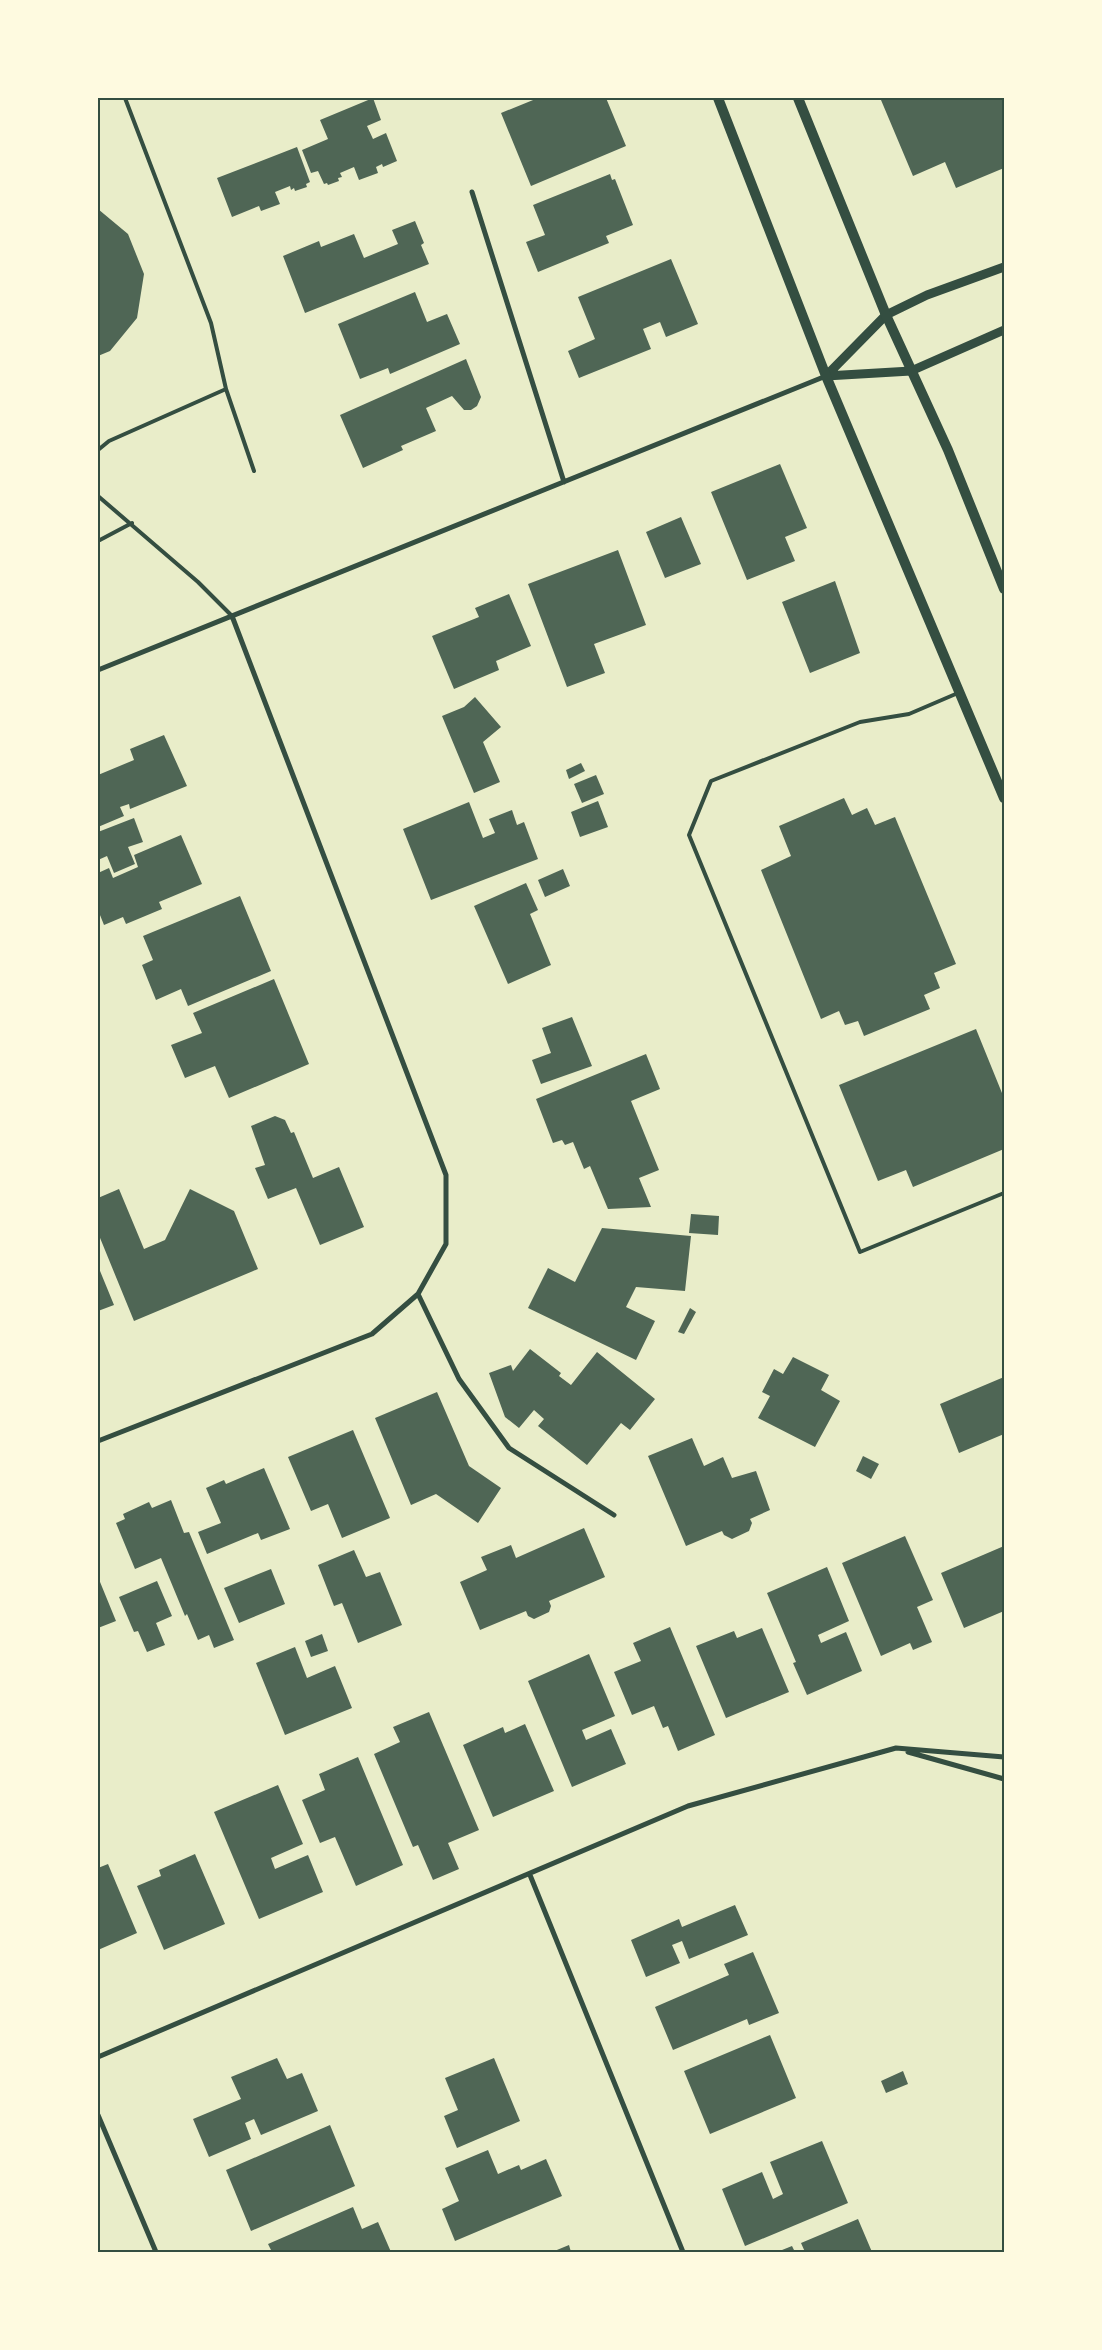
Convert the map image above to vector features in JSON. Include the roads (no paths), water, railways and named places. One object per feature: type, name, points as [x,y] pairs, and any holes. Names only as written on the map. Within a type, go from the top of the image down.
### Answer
[{"type":"main road","points":[[718,98],[826,376],[1004,798]]},
{"type":"main road","points":[[798,98],[886,315],[948,450],[1004,589]]},
{"type":"street","points":[[472,192],[564,482]]},
{"type":"street","points":[[826,376],[886,315],[927,295],[1004,267]]},
{"type":"street","points":[[98,670],[826,376],[911,371],[1004,330]]},
{"type":"street","points":[[98,1441],[372,1334],[418,1294],[446,1244],[446,1175],[232,616]]},
{"type":"street","points":[[418,1294],[460,1379],[508,1448],[614,1515]]},
{"type":"street","points":[[98,2057],[530,1875],[688,1806],[896,1748],[1004,1757]]},
{"type":"street","points":[[896,1748],[1004,1779]]},
{"type":"street","points":[[530,1875],[683,2252]]},
{"type":"street","points":[[98,2115],[156,2252]]},
{"type":"lane","points":[[125,98],[211,323],[226,389],[254,471]]},
{"type":"lane","points":[[98,450],[109,442],[226,389]]},
{"type":"lane","points":[[98,496],[132,523],[198,582],[232,616]]},
{"type":"lane","points":[[98,541],[132,523]]},
{"type":"lane","points":[[960,692],[909,714],[860,722],[711,781],[690,835],[860,1252],[1004,1193]]}]
